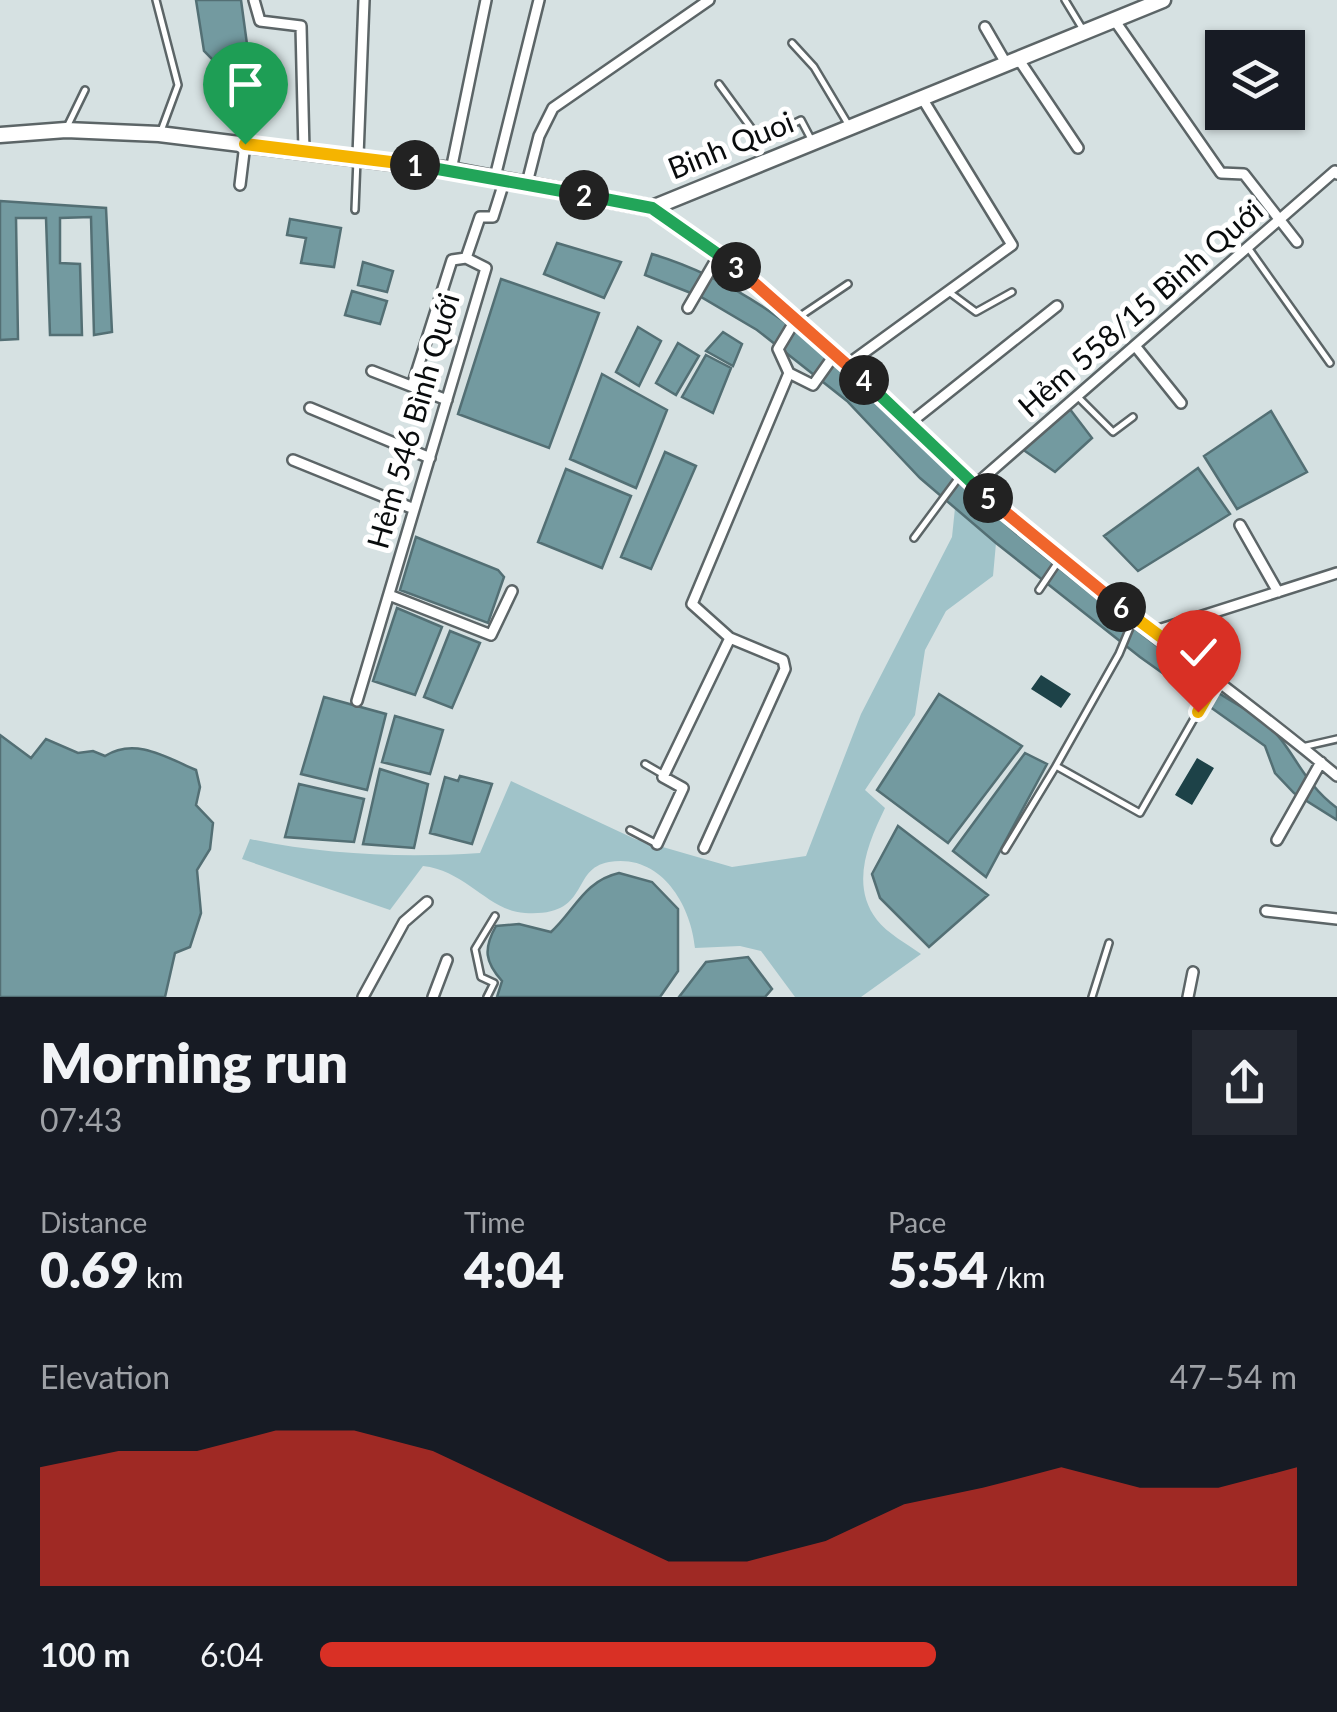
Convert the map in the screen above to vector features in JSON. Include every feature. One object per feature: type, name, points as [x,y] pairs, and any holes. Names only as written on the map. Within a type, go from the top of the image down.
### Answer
[{"type":"main road","name":"Binh Quoi","points":[[0,136],[66,130],[160,134],[304,151],[357,162],[450,170],[652,208],[1163,0]]},
{"type":"street","points":[[254,0],[260,22],[301,26],[304,151]]},
{"type":"street","points":[[357,162],[364,0]]},
{"type":"street","points":[[450,170],[486,0]]},
{"type":"street","name":"Hẻm 546 Bình Quới","points":[[358,701],[486,268],[466,258],[480,217],[494,217],[538,0]]},
{"type":"street","points":[[527,183],[539,136],[553,108],[709,0]]},
{"type":"street","points":[[1115,20],[1222,173],[1244,174],[1297,242]]},
{"type":"street","points":[[985,27],[1078,148]]},
{"type":"street","points":[[848,365],[1012,244],[922,98]]},
{"type":"street","points":[[240,185],[245,144]]},
{"type":"street","name":"Hẻm 558/15 Bình Quới","points":[[974,486],[1282,221],[1334,171],[1337,174]]},
{"type":"street","points":[[652,208],[720,253],[833,356],[848,365],[960,475],[1134,618],[1337,776]]},
{"type":"street","points":[[691,303],[720,253]]},
{"type":"street","points":[[412,386],[452,260],[466,258]]},
{"type":"street","points":[[910,423],[1057,306]]},
{"type":"street","points":[[795,321],[778,353],[789,372],[813,385],[833,356]]},
{"type":"street","points":[[1136,347],[1181,403]]},
{"type":"street","points":[[372,370],[447,400]]},
{"type":"street","points":[[704,848],[785,669],[783,660],[730,638],[689,608],[789,372]]},
{"type":"street","points":[[310,408],[430,458]]},
{"type":"street","points":[[293,460],[414,509]]},
{"type":"street","points":[[1240,525],[1278,592]]},
{"type":"street","points":[[1152,632],[1337,574]]},
{"type":"street","points":[[389,595],[491,635],[512,591]]},
{"type":"street","points":[[657,844],[683,788],[664,775],[730,638]]},
{"type":"street","points":[[1277,840],[1321,762]]},
{"type":"street","points":[[364,997],[404,922],[426,902]]},
{"type":"street","points":[[1266,911],[1337,919]]},
{"type":"street","points":[[433,997],[447,960]]},
{"type":"street","points":[[1188,997],[1193,972]]},
{"type":"lane","points":[[156,0],[178,85],[160,134]]},
{"type":"lane","points":[[1065,0],[1084,31]]},
{"type":"lane","points":[[792,43],[814,67],[850,127]]},
{"type":"lane","points":[[719,84],[760,140],[801,120],[812,142]]},
{"type":"lane","points":[[66,130],[85,90]]},
{"type":"lane","points":[[355,210],[357,162]]},
{"type":"lane","points":[[1249,249],[1330,364]]},
{"type":"lane","points":[[795,321],[848,284]]},
{"type":"lane","points":[[950,292],[971,312],[1012,292]]},
{"type":"lane","points":[[1078,397],[1113,432],[1133,417]]},
{"type":"lane","points":[[914,538],[960,475]]},
{"type":"lane","points":[[1039,590],[1061,558]]},
{"type":"lane","points":[[1005,850],[1119,654],[1134,618]]},
{"type":"lane","points":[[1056,766],[1140,813],[1216,682]]},
{"type":"lane","points":[[1302,746],[1337,740]]},
{"type":"lane","points":[[645,764],[664,775]]},
{"type":"lane","points":[[630,830],[657,844]]},
{"type":"lane","points":[[487,997],[494,983],[481,977],[475,949],[495,916]]},
{"type":"lane","points":[[1092,997],[1109,943]]},
{"type":"shaded area","points":[[196,0],[241,0],[255,103],[204,51]]},
{"type":"shaded area","points":[[0,201],[106,208],[112,332],[94,335],[91,217],[60,218],[60,263],[80,264],[82,335],[50,335],[46,218],[16,218],[18,339],[0,340]]},
{"type":"shaded area","points":[[290,219],[341,228],[334,267],[301,263],[306,238],[287,235]]},
{"type":"shaded area","points":[[557,243],[621,262],[604,298],[544,274]]},
{"type":"shaded area","points":[[652,254],[706,275],[757,303],[803,336],[1016,533],[1213,689],[1274,731],[1314,786],[1337,808],[1337,820],[1294,793],[1275,773],[1265,746],[1140,657],[996,543],[920,478],[847,401],[757,330],[701,297],[645,275]]},
{"type":"shaded area","points":[[363,262],[393,271],[387,292],[358,285]]},
{"type":"shaded area","points":[[501,279],[599,313],[549,448],[458,414]]},
{"type":"shaded area","points":[[352,291],[387,301],[380,324],[345,315]]},
{"type":"shaded area","points":[[638,327],[661,341],[639,386],[616,372]]},
{"type":"shaded area","points":[[723,332],[742,344],[733,366],[706,351]]},
{"type":"shaded area","points":[[678,343],[699,356],[676,395],[656,383]]},
{"type":"shaded area","points":[[706,355],[731,368],[713,413],[682,397]]},
{"type":"shaded area","points":[[602,374],[667,410],[636,488],[570,459]]},
{"type":"shaded area","points":[[1069,408],[1092,438],[1055,472],[1022,449]]},
{"type":"shaded area","points":[[1271,411],[1307,472],[1237,509],[1204,456]]},
{"type":"shaded area","points":[[665,452],[696,466],[651,569],[621,557]]},
{"type":"shaded area","points":[[1198,468],[1230,514],[1138,571],[1104,536]]},
{"type":"shaded area","points":[[566,469],[631,496],[602,568],[538,542]]},
{"type":"shaded area","points":[[955,508],[996,543],[993,576],[946,611],[925,650],[915,715],[865,790],[885,808],[864,864],[864,893],[877,920],[921,954],[861,997],[795,997],[761,951],[740,946],[695,948],[687,915],[670,886],[658,874],[627,861],[597,866],[561,908],[525,913],[500,906],[452,875],[423,866],[390,910],[242,859],[250,839],[365,854],[480,853],[511,781],[635,839],[732,867],[806,856],[861,714],[952,537]]},
{"type":"shaded area","points":[[416,537],[498,570],[504,577],[488,623],[400,590]]},
{"type":"shaded area","points":[[397,608],[442,627],[415,695],[373,681]]},
{"type":"shaded area","points":[[450,631],[480,643],[452,708],[424,697]]},
{"type":"shaded area","points":[[939,694],[1022,746],[948,843],[877,790]]},
{"type":"shaded area","points":[[324,697],[386,714],[367,790],[301,774]]},
{"type":"shaded area","points":[[395,716],[443,730],[430,774],[382,762]]},
{"type":"shaded area","points":[[0,735],[31,758],[46,739],[78,753],[93,751],[105,756],[128,748],[150,751],[196,770],[200,787],[196,805],[213,823],[210,849],[197,870],[201,913],[190,947],[175,953],[165,997],[0,997]]},
{"type":"shaded area","points":[[1025,753],[1047,764],[986,877],[953,851]]},
{"type":"shaded area","points":[[380,769],[428,784],[414,848],[363,844]]},
{"type":"shaded area","points":[[460,776],[492,784],[472,844],[430,833],[445,777],[458,781]]},
{"type":"shaded area","points":[[299,784],[364,799],[354,842],[285,837]]},
{"type":"shaded area","points":[[898,826],[988,895],[929,947],[880,898],[872,874]]},
{"type":"shaded area","points":[[619,873],[652,882],[678,909],[678,971],[660,997],[497,997],[502,981],[488,955],[496,926],[519,924],[551,932],[588,889]]},
{"type":"shaded area","points":[[748,957],[772,989],[765,997],[679,997],[706,962]]},
{"type":"building","points":[[1041,675],[1071,694],[1061,708],[1031,689]]},
{"type":"building","points":[[1197,758],[1214,768],[1192,805],[1175,795]]},
{"type":"route","points":[[245,144],[495,177],[652,208],[720,253],[796,318],[1040,544],[1217,679],[1198,712]]}]
